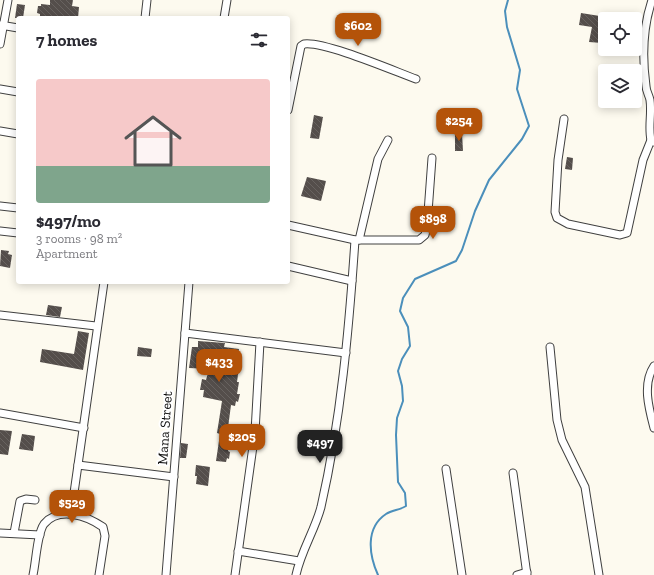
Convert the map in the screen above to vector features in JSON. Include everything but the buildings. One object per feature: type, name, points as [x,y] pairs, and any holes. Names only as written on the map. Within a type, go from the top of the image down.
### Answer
[{"type":"street","points":[[0,44],[2,25],[8,0]]},
{"type":"street","points":[[146,16],[147,0]]},
{"type":"street","points":[[224,16],[226,0]]},
{"type":"street","points":[[564,119],[558,160],[555,212],[557,218],[568,224],[620,235],[627,233],[643,160],[652,142],[649,131],[650,99],[646,88],[644,65],[645,21],[652,0]]},
{"type":"street","points":[[2,25],[16,28]]},
{"type":"street","points":[[290,100],[301,46],[304,44],[324,47],[362,58],[416,79]]},
{"type":"street","points":[[0,89],[16,92]]},
{"type":"street","points":[[0,131],[16,134]]},
{"type":"street","points":[[296,575],[299,562],[320,509],[332,449],[346,353],[357,240],[378,159],[388,140]]},
{"type":"street","points":[[290,225],[357,240],[419,240],[425,235],[427,226],[432,158]]},
{"type":"street","points":[[0,206],[16,208]]},
{"type":"street","points":[[0,231],[16,233]]},
{"type":"street","points":[[290,266],[352,281]]},
{"type":"street","points":[[71,514],[84,428],[96,326],[104,284]]},
{"type":"street","name":"Mana Street","points":[[166,575],[189,284]]},
{"type":"street","points":[[0,315],[96,326]]},
{"type":"street","points":[[185,333],[346,353]]},
{"type":"street","points":[[235,575],[255,432],[260,342]]},
{"type":"street","points":[[550,347],[557,420],[562,440],[585,487],[599,575]]},
{"type":"street","points":[[654,366],[650,373],[647,386],[649,411],[654,428]]},
{"type":"street","points":[[0,413],[84,428]]},
{"type":"street","points":[[78,465],[174,477]]},
{"type":"street","points":[[446,469],[462,575]]},
{"type":"street","points":[[514,473],[527,573],[517,575]]},
{"type":"street","points":[[14,533],[20,501],[26,499],[35,500]]},
{"type":"street","points":[[33,575],[40,535],[44,524],[54,516],[71,514],[92,520],[103,527],[105,536],[99,575]]},
{"type":"street","points":[[0,533],[40,535]]},
{"type":"street","points":[[238,551],[299,562]]},
{"type":"waterway","points":[[378,575],[372,559],[372,534],[379,520],[386,514],[406,506],[405,493],[398,482],[396,435],[397,418],[403,401],[402,386],[398,371],[402,359],[410,346],[408,327],[400,311],[403,298],[415,279],[456,261],[462,250],[475,211],[489,180],[522,139],[529,126],[517,89],[520,70],[507,27],[505,11],[508,0]]}]
